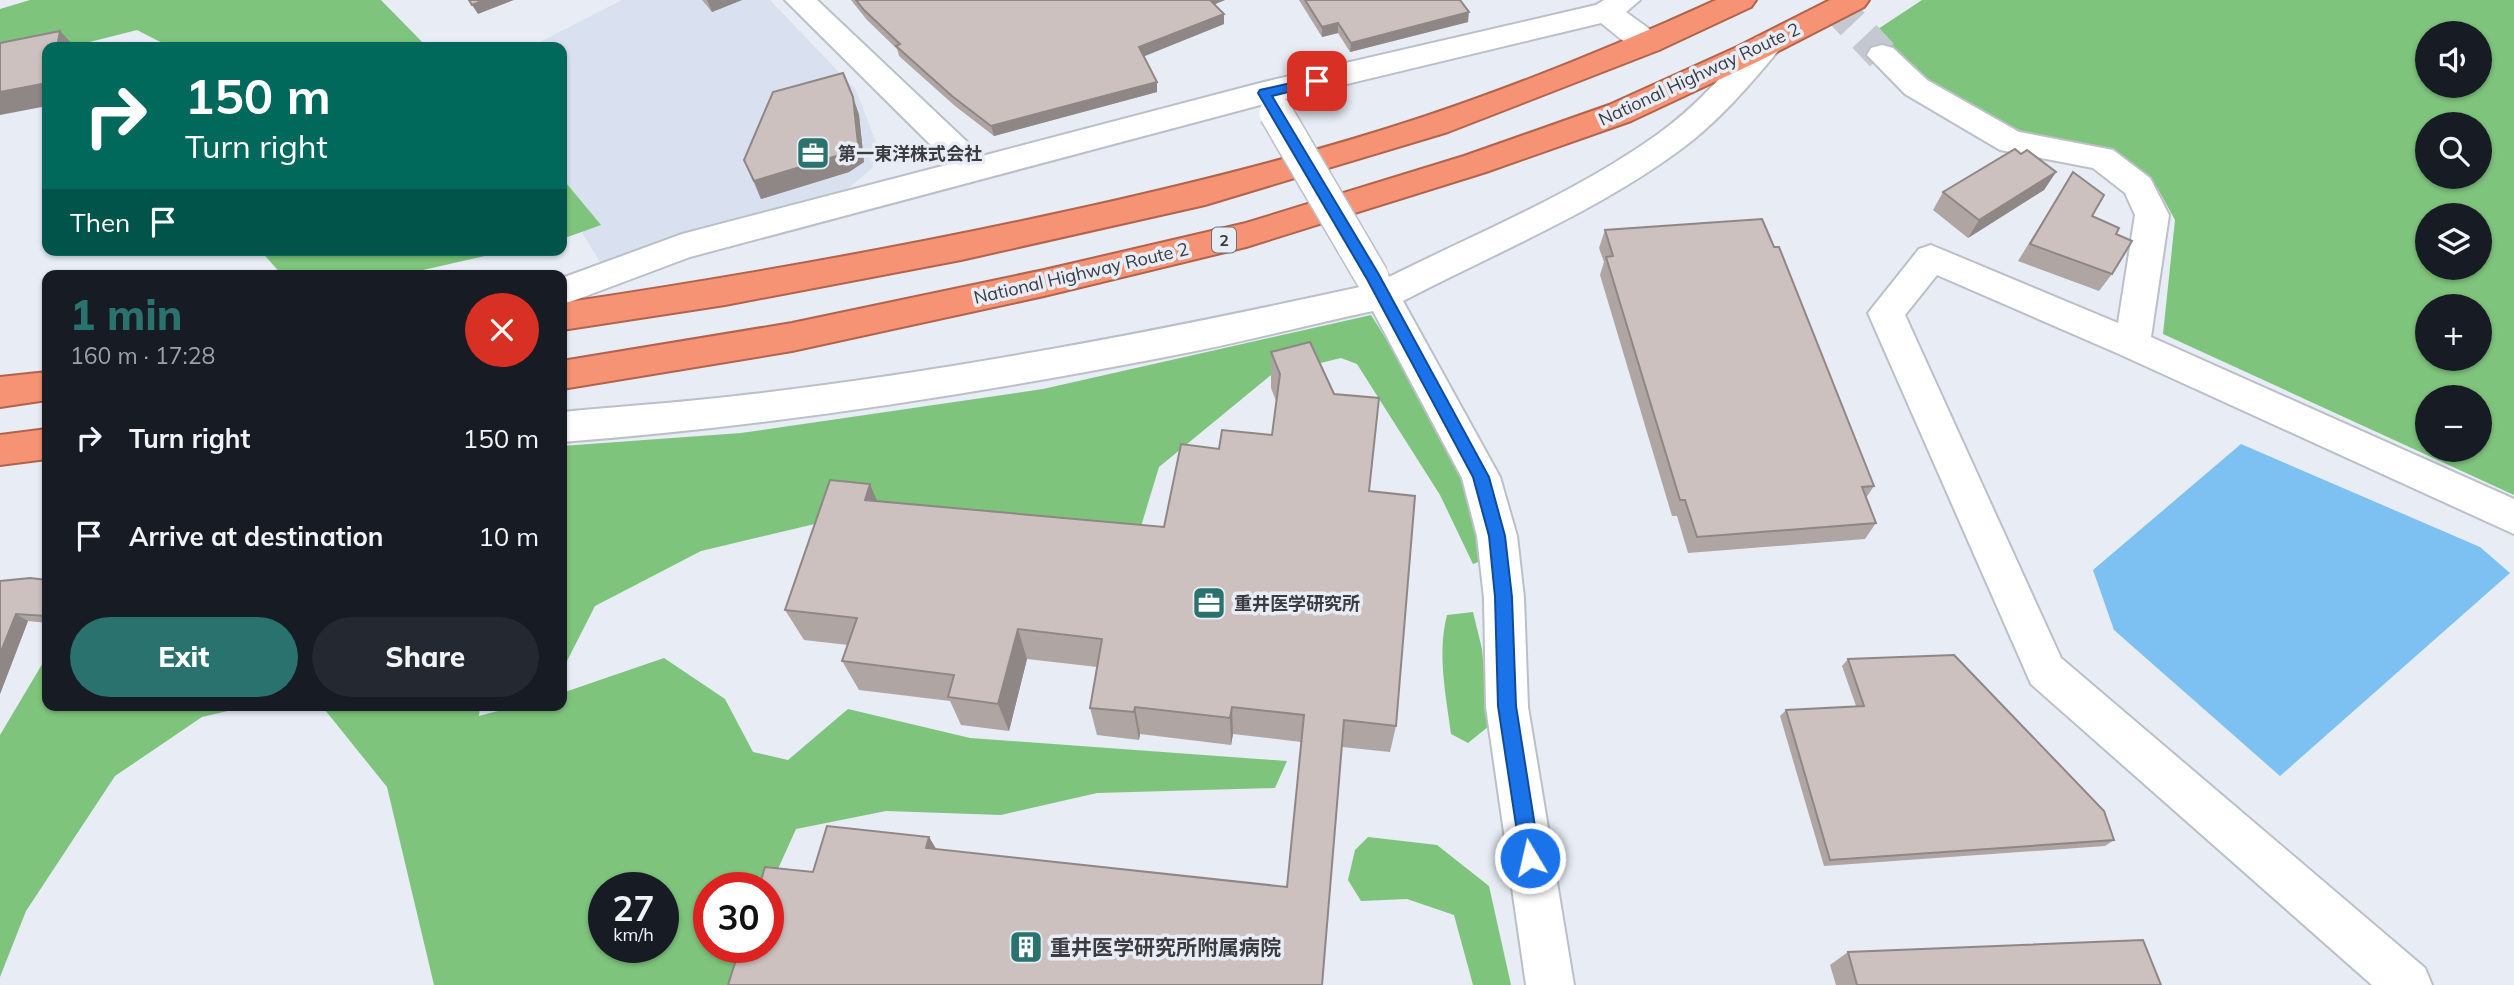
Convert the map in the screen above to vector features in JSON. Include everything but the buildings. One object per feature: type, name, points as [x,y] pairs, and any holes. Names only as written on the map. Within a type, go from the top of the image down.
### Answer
[{"type":"highway","points":[[567,316],[725,292],[961,247],[1205,193],[1437,124],[1648,43],[1741,0]]},
{"type":"highway","name":"National Highway Route 2","points":[[567,374],[792,337],[1044,283],[1246,235],[1475,164],[1620,113],[1854,0]]},
{"type":"highway","points":[[0,393],[42,387]]},
{"type":"highway","points":[[0,450],[42,445]]},
{"type":"street","points":[[800,0],[976,170]]},
{"type":"street","points":[[567,290],[682,247],[976,170],[1270,103],[1616,6],[1648,43]]},
{"type":"street","points":[[567,427],[753,410],[1162,344],[1378,286],[1588,192],[1669,142],[1720,99],[1767,44]]},
{"type":"street","points":[[1882,55],[1916,87],[2011,142],[2102,158],[2138,186],[2152,215],[2132,344]]},
{"type":"street","points":[[1270,103],[1378,286],[1481,477],[1497,536],[1503,597],[1507,706],[1550,985]]},
{"type":"street","points":[[2409,985],[2046,671],[1886,313],[1931,258],[2132,344],[2514,517]]},
{"type":"shaded area","points":[[622,0],[770,0],[856,90],[877,145],[872,168],[844,192],[600,262],[567,208],[567,42],[540,42]]},
{"type":"green space","points":[[30,0],[381,0],[422,42],[160,42],[137,30],[90,42],[42,42],[42,53],[0,105],[0,9]]},
{"type":"green space","points":[[1922,0],[2514,0],[2514,495],[2442,462],[2492,462],[2492,385],[2415,385],[2415,450],[2163,334],[2175,220],[2158,189],[2124,156],[2087,145],[2039,138],[1988,117],[1903,63],[1875,31]]},
{"type":"green space","points":[[567,184],[601,225],[567,237]]},
{"type":"green space","points":[[265,256],[485,256],[423,270],[278,270]]},
{"type":"green space","points":[[1371,315],[1400,361],[1468,488],[1486,559],[1473,564],[1440,495],[1357,364],[1341,358],[1271,375],[1159,467],[1129,566],[844,517],[701,551],[595,606],[567,661],[567,446],[741,433],[1043,389]]},
{"type":"green space","points":[[1473,612],[1482,649],[1489,726],[1468,743],[1451,734],[1443,674],[1443,645],[1447,615]]},
{"type":"green space","points":[[664,658],[725,699],[753,752],[788,760],[848,709],[970,738],[1287,761],[1275,788],[1097,793],[1001,815],[886,811],[796,829],[777,872],[693,872],[693,963],[737,963],[728,985],[434,985],[387,787],[326,711],[479,711],[479,716],[498,711],[567,711],[567,691]]},
{"type":"green space","points":[[42,664],[42,711],[228,711],[202,717],[115,776],[26,911],[0,977],[0,735]]},
{"type":"green space","points":[[1368,837],[1437,845],[1489,886],[1511,985],[1473,985],[1454,915],[1407,899],[1361,901],[1348,880],[1355,850]]},
{"type":"water","points":[[2241,444],[2480,547],[2510,573],[2280,776],[2114,630],[2093,570]]},
{"type":"tunnel","points":[[1830,0],[1882,55]]},
{"type":"place","name":"第一東洋株式会社","points":[[813,153]]},
{"type":"place","name":"重井医学研究所","points":[[1209,603]]},
{"type":"place","name":"重井医学研究所附属病院","points":[[1026,947]]},
{"type":"route","points":[[1317,81],[1264,93],[1373,276],[1481,477],[1497,536],[1503,597],[1507,706],[1530,858]]}]
